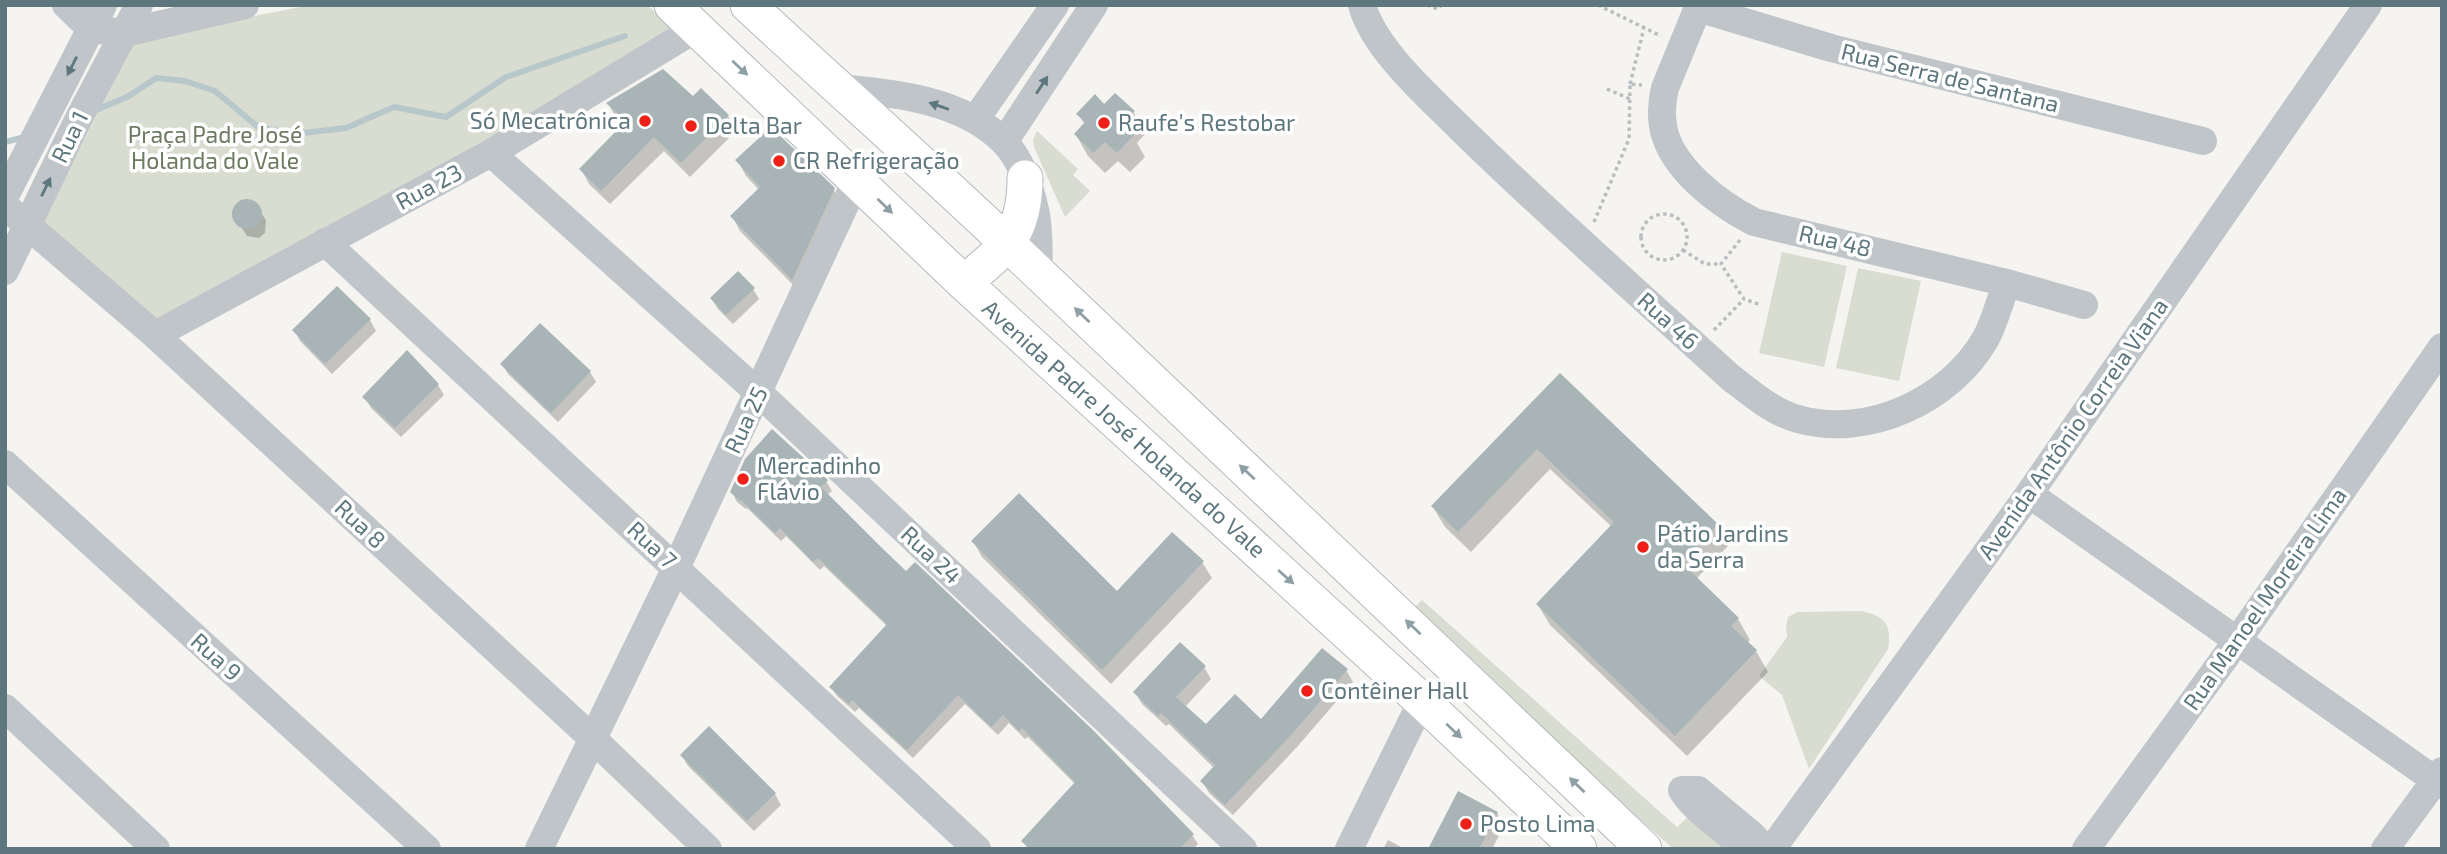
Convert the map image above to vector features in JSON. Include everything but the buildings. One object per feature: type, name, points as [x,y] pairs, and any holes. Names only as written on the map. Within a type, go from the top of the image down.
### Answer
[{"type":"main road","points":[[748,5],[1007,243],[1644,849]]},
{"type":"main road","name":"Avenida Padre José Holanda do Vale","points":[[684,16],[964,283],[1422,701],[1579,849]]},
{"type":"main road","points":[[964,283],[1007,243],[1017,230],[1022,215],[1025,178]]},
{"type":"street","points":[[65,5],[97,17],[124,33],[246,5]]},
{"type":"street","name":"Rua 1","points":[[5,271],[79,118],[139,5]]},
{"type":"street","points":[[975,120],[1055,5]]},
{"type":"street","points":[[1004,142],[1094,5]]},
{"type":"street","name":"Rua 46","points":[[1362,5],[1374,34],[1413,82],[1496,164],[1730,377],[1768,405],[1797,419],[1826,424],[1882,418],[1926,398],[1953,381],[1986,338],[2007,283]]},
{"type":"street","name":"Avenida Antônio Correia Viana","points":[[1772,849],[2029,494],[2368,5]]},
{"type":"street","name":"Rua 48","points":[[1698,7],[1665,88],[1662,125],[1667,142],[1678,159],[1712,196],[1727,208],[1754,222],[2007,283],[2084,305]]},
{"type":"street","name":"Rua Serra de Santana","points":[[1698,7],[1881,61],[2203,141]]},
{"type":"street","name":"Rua 23","points":[[155,335],[491,153],[684,16]]},
{"type":"street","name":"Rua 1","points":[[5,196],[97,17]]},
{"type":"street","points":[[837,88],[920,99],[975,120],[1004,142],[1025,178],[1036,213],[1039,274]]},
{"type":"street","name":"Rua 24","points":[[491,153],[759,393],[1242,849]]},
{"type":"street","name":"Rua 25","points":[[539,849],[677,568],[857,179]]},
{"type":"street","name":"Rua 8","points":[[5,206],[155,335],[592,738],[708,849]]},
{"type":"street","name":"Rua 7","points":[[325,242],[977,849]]},
{"type":"street","name":"Rua Manoel Moreira Lima","points":[[2086,849],[2237,640],[2442,347]]},
{"type":"street","name":"Rua 9","points":[[5,464],[427,849]]},
{"type":"street","points":[[2029,494],[2440,779],[2385,849]]},
{"type":"street","points":[[1349,849],[1422,701]]},
{"type":"street","points":[[5,708],[156,849]]},
{"type":"street","points":[[1745,849],[1689,803],[1682,790],[1698,790],[1765,849]]},
{"type":"path","points":[[1427,5],[1438,9],[1441,5]]},
{"type":"path","points":[[1598,5],[1681,47]]},
{"type":"path","points":[[1585,246],[1629,139],[1630,84],[1644,28]]},
{"type":"path","points":[[1630,84],[1665,88]]},
{"type":"path","points":[[1607,89],[1630,99]]},
{"type":"path","points":[[1659,213],[1675,216],[1685,227],[1687,234],[1683,250],[1671,259],[1664,260],[1650,255],[1644,250],[1640,235],[1646,221],[1659,213]]},
{"type":"path","points":[[1721,264],[1754,222]]},
{"type":"path","points":[[1683,250],[1705,264],[1721,264]]},
{"type":"path","points":[[1721,264],[1744,299],[1761,305]]},
{"type":"path","points":[[1697,347],[1744,299]]},
{"type":"green space","name":"Praça Padre José Holanda do Vale","points":[[311,5],[647,5],[671,30],[666,45],[156,319],[41,225],[135,39]]},
{"type":"green space","points":[[1037,131],[1078,169],[1073,175],[1090,191],[1065,217],[1034,147],[1033,140]]},
{"type":"green space","points":[[1782,252],[1847,266],[1824,367],[1759,353]]},
{"type":"green space","points":[[1858,268],[1921,281],[1899,381],[1836,368]]},
{"type":"green space","points":[[1422,600],[1677,827],[1693,812],[1735,849],[1674,849],[1613,797],[1415,607]]},
{"type":"green space","points":[[1861,611],[1885,622],[1889,633],[1888,649],[1809,769],[1782,695],[1759,676],[1787,637],[1788,617],[1797,612]]},
{"type":"waterway","points":[[94,111],[129,96],[156,78],[185,81],[215,91],[258,127],[294,134],[346,128],[394,107],[446,117],[506,77],[625,36]]},
{"type":"waterway","points":[[5,142],[25,137]]},
{"type":"place","name":"Só Mecatrônica","points":[[645,121]]},
{"type":"place","name":"Raufe's Restobar","points":[[1104,123]]},
{"type":"place","name":"Delta Bar","points":[[691,126]]},
{"type":"place","name":"CR Refrigeração","points":[[779,161]]},
{"type":"place","name":"Mercadinho Flávio","points":[[743,479]]},
{"type":"place","name":"Pátio Jardins da Serra","points":[[1643,547]]},
{"type":"place","name":"Contêiner Hall","points":[[1307,691]]},
{"type":"place","name":"Posto Lima","points":[[1466,824]]}]
